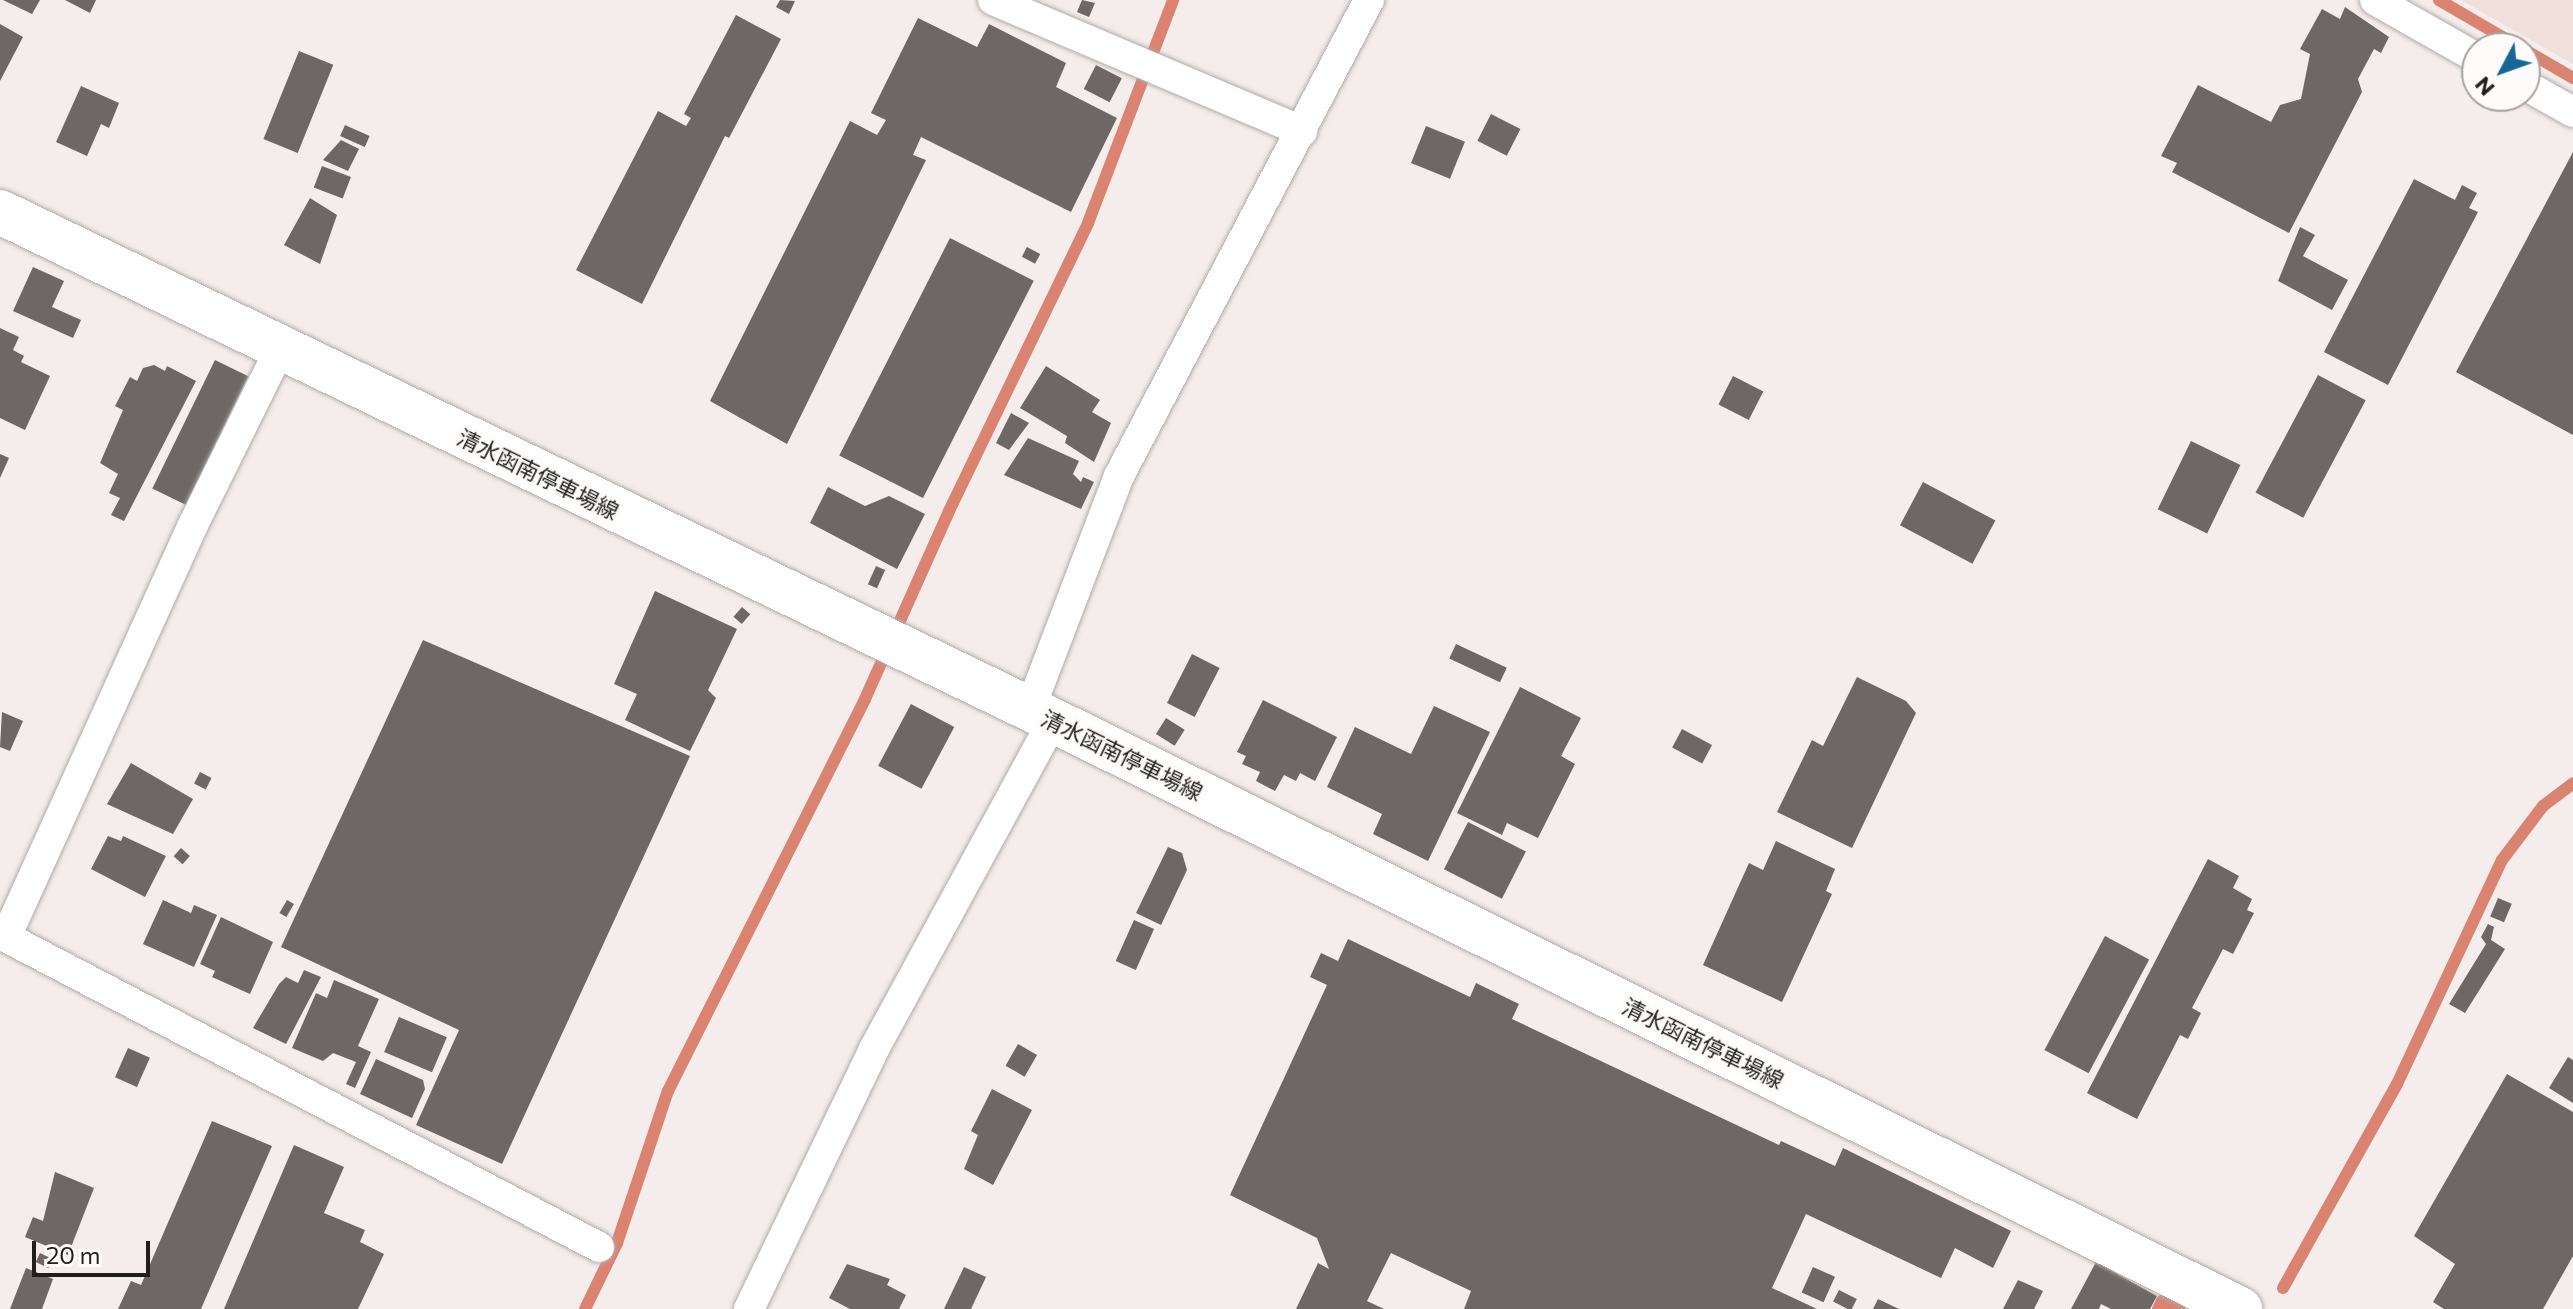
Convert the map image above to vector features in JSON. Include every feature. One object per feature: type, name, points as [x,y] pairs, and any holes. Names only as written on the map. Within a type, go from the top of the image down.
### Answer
[{"type":"main road","name":"清水函南停車場線","points":[[0,212],[279,351],[1041,715],[2240,1309]]},
{"type":"street","points":[[993,0],[1302,131]]},
{"type":"street","points":[[749,1309],[874,1049],[1041,715],[1119,476],[1369,0]]},
{"type":"street","points":[[2375,0],[2461,49]]},
{"type":"street","points":[[2541,94],[2573,112]]},
{"type":"street","points":[[279,351],[186,539],[2,937],[599,1247]]},
{"type":"shaded area","points":[[2461,0],[2573,0],[2573,64],[2541,46],[2541,32],[2517,32]]},
{"type":"building","points":[[3,0],[40,0],[32,14]]},
{"type":"building","points":[[65,0],[96,0],[90,13]]},
{"type":"building","points":[[780,0],[795,1],[789,14],[776,7]]},
{"type":"building","points":[[1082,0],[1095,3],[1089,17],[1077,12]]},
{"type":"building","points":[[2345,7],[2389,37],[2381,53],[2374,49],[2358,79],[2362,92],[2289,233],[2172,172],[2177,163],[2161,156],[2198,85],[2271,122],[2280,105],[2301,99],[2310,54],[2300,49],[2322,9],[2340,19]]},
{"type":"building","points":[[736,15],[781,39],[729,138],[725,136],[642,304],[576,270],[658,111],[686,126],[691,118],[684,114]]},
{"type":"building","points":[[918,18],[977,47],[989,24],[1066,63],[1056,87],[1117,118],[1071,212],[921,137],[913,155],[926,160],[787,444],[710,401],[850,121],[877,135],[886,120],[871,113]]},
{"type":"building","points":[[0,24],[23,37],[0,81]]},
{"type":"building","points":[[299,51],[333,65],[298,153],[263,139]]},
{"type":"building","points":[[1096,65],[1122,78],[1110,102],[1084,89]]},
{"type":"building","points":[[81,86],[119,103],[109,128],[101,124],[87,156],[56,142]]},
{"type":"building","points":[[1491,114],[1520,129],[1507,156],[1477,141]]},
{"type":"building","points":[[345,125],[370,136],[365,147],[340,136]]},
{"type":"building","points":[[1426,126],[1465,142],[1450,179],[1411,163]]},
{"type":"building","points":[[341,140],[359,149],[348,171],[323,160]]},
{"type":"building","points":[[2573,152],[2573,435],[2456,372]]},
{"type":"building","points":[[322,166],[351,177],[343,199],[314,187]]},
{"type":"building","points":[[2414,179],[2455,200],[2462,185],[2477,193],[2469,208],[2478,212],[2388,385],[2324,352]]},
{"type":"building","points":[[310,198],[337,215],[320,264],[284,245]]},
{"type":"building","points":[[2300,227],[2315,235],[2303,256],[2348,280],[2332,310],[2278,281]]},
{"type":"building","points":[[950,238],[1034,281],[923,498],[839,455]]},
{"type":"building","points":[[1027,247],[1040,254],[1035,264],[1022,257]]},
{"type":"building","points":[[33,267],[64,281],[52,307],[81,320],[73,338],[13,311]]},
{"type":"building","points":[[0,328],[19,337],[13,350],[24,356],[21,362],[50,376],[25,430],[0,418]]},
{"type":"building","points":[[215,360],[248,376],[186,505],[152,489]]},
{"type":"building","points":[[154,365],[165,371],[167,366],[196,381],[124,521],[111,515],[120,498],[109,493],[118,474],[100,463],[123,410],[115,406],[130,377],[137,381],[143,368]]},
{"type":"building","points":[[1046,366],[1100,400],[1092,412],[1111,423],[1094,462],[1065,443],[1067,436],[1020,408]]},
{"type":"building","points":[[2318,375],[2366,400],[2303,518],[2256,492]]},
{"type":"building","points":[[1733,376],[1763,391],[1749,420],[1718,405]]},
{"type":"building","points":[[1011,413],[1029,423],[1009,450],[996,443]]},
{"type":"building","points":[[1028,438],[1079,461],[1073,474],[1081,482],[1083,477],[1094,482],[1081,509],[1004,475]]},
{"type":"building","points":[[2191,441],[2240,465],[2207,533],[2158,509]]},
{"type":"building","points":[[0,454],[9,458],[0,478]]},
{"type":"building","points":[[1923,482],[1995,520],[1972,564],[1900,525]]},
{"type":"building","points":[[828,487],[865,506],[889,496],[925,514],[897,569],[810,523]]},
{"type":"building","points":[[876,566],[885,570],[877,588],[868,584]]},
{"type":"building","points":[[655,591],[737,629],[708,690],[716,698],[690,751],[625,720],[637,694],[614,684]]},
{"type":"building","points":[[742,607],[750,614],[742,624],[733,617]]},
{"type":"building","points":[[423,640],[690,756],[502,1164],[416,1125],[459,1030],[281,947]]},
{"type":"building","points":[[1456,644],[1507,668],[1500,682],[1449,659]]},
{"type":"building","points":[[1192,654],[1220,668],[1195,717],[1167,703]]},
{"type":"building","points":[[1857,677],[1906,701],[1916,713],[1852,848],[1777,812],[1812,740],[1823,746]]},
{"type":"building","points":[[1520,687],[1581,718],[1561,756],[1575,764],[1538,838],[1507,823],[1502,835],[1457,813]]},
{"type":"building","points":[[1263,700],[1337,737],[1315,781],[1300,773],[1296,781],[1284,775],[1275,791],[1256,781],[1260,772],[1242,764],[1246,756],[1237,752]]},
{"type":"building","points":[[911,704],[954,727],[921,789],[878,766]]},
{"type":"building","points":[[1434,706],[1490,732],[1428,861],[1373,834],[1382,814],[1327,787],[1355,727],[1411,754]]},
{"type":"building","points":[[2,712],[23,721],[10,751],[0,747]]},
{"type":"building","points":[[1166,718],[1185,730],[1175,746],[1156,734]]},
{"type":"building","points":[[1682,729],[1712,745],[1702,764],[1672,748]]},
{"type":"building","points":[[131,763],[193,799],[173,834],[107,804]]},
{"type":"building","points":[[200,772],[212,778],[206,789],[194,784]]},
{"type":"building","points":[[1468,822],[1526,852],[1502,899],[1444,869]]},
{"type":"building","points":[[108,836],[121,841],[123,836],[166,856],[145,897],[91,869]]},
{"type":"building","points":[[1776,841],[1835,869],[1826,891],[1832,894],[1782,1002],[1703,965],[1749,863],[1763,870]]},
{"type":"building","points":[[1168,847],[1182,853],[1187,870],[1161,925],[1136,913]]},
{"type":"building","points":[[181,848],[190,856],[183,864],[174,856]]},
{"type":"building","points":[[2208,859],[2239,876],[2233,888],[2252,899],[2247,910],[2254,913],[2233,954],[2223,949],[2192,1008],[2201,1013],[2188,1039],[2180,1035],[2137,1119],[2087,1093]]},
{"type":"building","points":[[2498,898],[2512,904],[2504,922],[2490,916]]},
{"type":"building","points":[[163,900],[191,913],[194,905],[217,915],[194,967],[143,944]]},
{"type":"building","points":[[287,900],[294,904],[286,917],[280,913]]},
{"type":"building","points":[[221,917],[273,942],[250,994],[212,977],[215,971],[200,964]]},
{"type":"building","points":[[1134,920],[1154,929],[1136,970],[1116,961]]},
{"type":"building","points":[[2488,924],[2494,927],[2491,940],[2505,949],[2465,1013],[2449,1004],[2486,944],[2481,937]]},
{"type":"building","points":[[2105,936],[2149,959],[2089,1073],[2044,1050]]},
{"type":"building","points":[[1348,939],[1470,997],[1476,983],[1519,1004],[1512,1019],[1779,1145],[1781,1141],[1835,1166],[1843,1148],[2011,1231],[1993,1268],[1955,1248],[1941,1278],[1806,1214],[1772,1288],[1817,1309],[1464,1309],[1471,1291],[1391,1253],[1367,1301],[1384,1309],[1296,1309],[1318,1263],[1329,1269],[1317,1238],[1230,1195],[1327,985],[1310,977],[1321,953],[1338,961]]},
{"type":"building","points":[[304,970],[321,977],[286,1044],[253,1028],[279,984],[286,977],[298,983]]},
{"type":"building","points":[[334,980],[379,999],[358,1046],[371,1052],[355,1088],[346,1084],[356,1062],[333,1053],[323,1061],[292,1048],[316,993],[327,998]]},
{"type":"building","points":[[399,1017],[447,1037],[432,1072],[384,1052]]},
{"type":"building","points":[[1018,1044],[1037,1055],[1025,1077],[1006,1066]]},
{"type":"building","points":[[128,1048],[150,1058],[137,1087],[115,1077]]},
{"type":"building","points":[[2568,1057],[2573,1060],[2573,1103],[2549,1088]]},
{"type":"building","points":[[376,1059],[423,1080],[425,1089],[412,1118],[360,1094]]},
{"type":"building","points":[[2507,1074],[2573,1112],[2573,1256],[2543,1309],[2444,1309],[2433,1302],[2455,1264],[2414,1236]]},
{"type":"building","points":[[992,1089],[1032,1110],[993,1185],[964,1169],[978,1135],[971,1131]]},
{"type":"building","points":[[212,1121],[272,1146],[201,1309],[118,1309],[131,1281],[141,1285]]},
{"type":"building","points":[[294,1145],[344,1167],[324,1213],[365,1230],[360,1242],[384,1254],[358,1309],[224,1309]]},
{"type":"building","points":[[55,1172],[94,1188],[68,1255],[25,1237],[33,1217],[43,1221]]},
{"type":"building","points":[[40,1253],[53,1259],[48,1268],[36,1262]]},
{"type":"building","points":[[2096,1262],[2157,1296],[2150,1309],[2111,1309],[2101,1304],[2099,1309],[2071,1309]]},
{"type":"building","points":[[847,1264],[890,1279],[887,1285],[906,1295],[899,1309],[850,1309],[829,1298]]},
{"type":"building","points":[[964,1267],[986,1277],[971,1309],[944,1309]]},
{"type":"building","points":[[1813,1267],[1835,1277],[1824,1302],[1802,1293]]},
{"type":"building","points":[[26,1268],[53,1279],[42,1309],[10,1309]]},
{"type":"building","points":[[2018,1280],[2043,1291],[2034,1309],[2003,1309]]},
{"type":"building","points":[[1839,1290],[1857,1299],[1852,1309],[1833,1302]]},
{"type":"building","points":[[1878,1299],[1899,1309],[1873,1309]]},
{"type":"waterway","points":[[585,1309],[617,1243],[668,1091],[865,699],[949,511],[1088,223],[1173,0]]},
{"type":"waterway","points":[[2439,0],[2494,32]]},
{"type":"waterway","points":[[2541,59],[2573,78]]},
{"type":"waterway","points":[[2283,1288],[2397,1084],[2502,860],[2543,806],[2573,783]]},
{"type":"waterway","points":[[2158,1309],[2162,1301],[2179,1309]]}]
